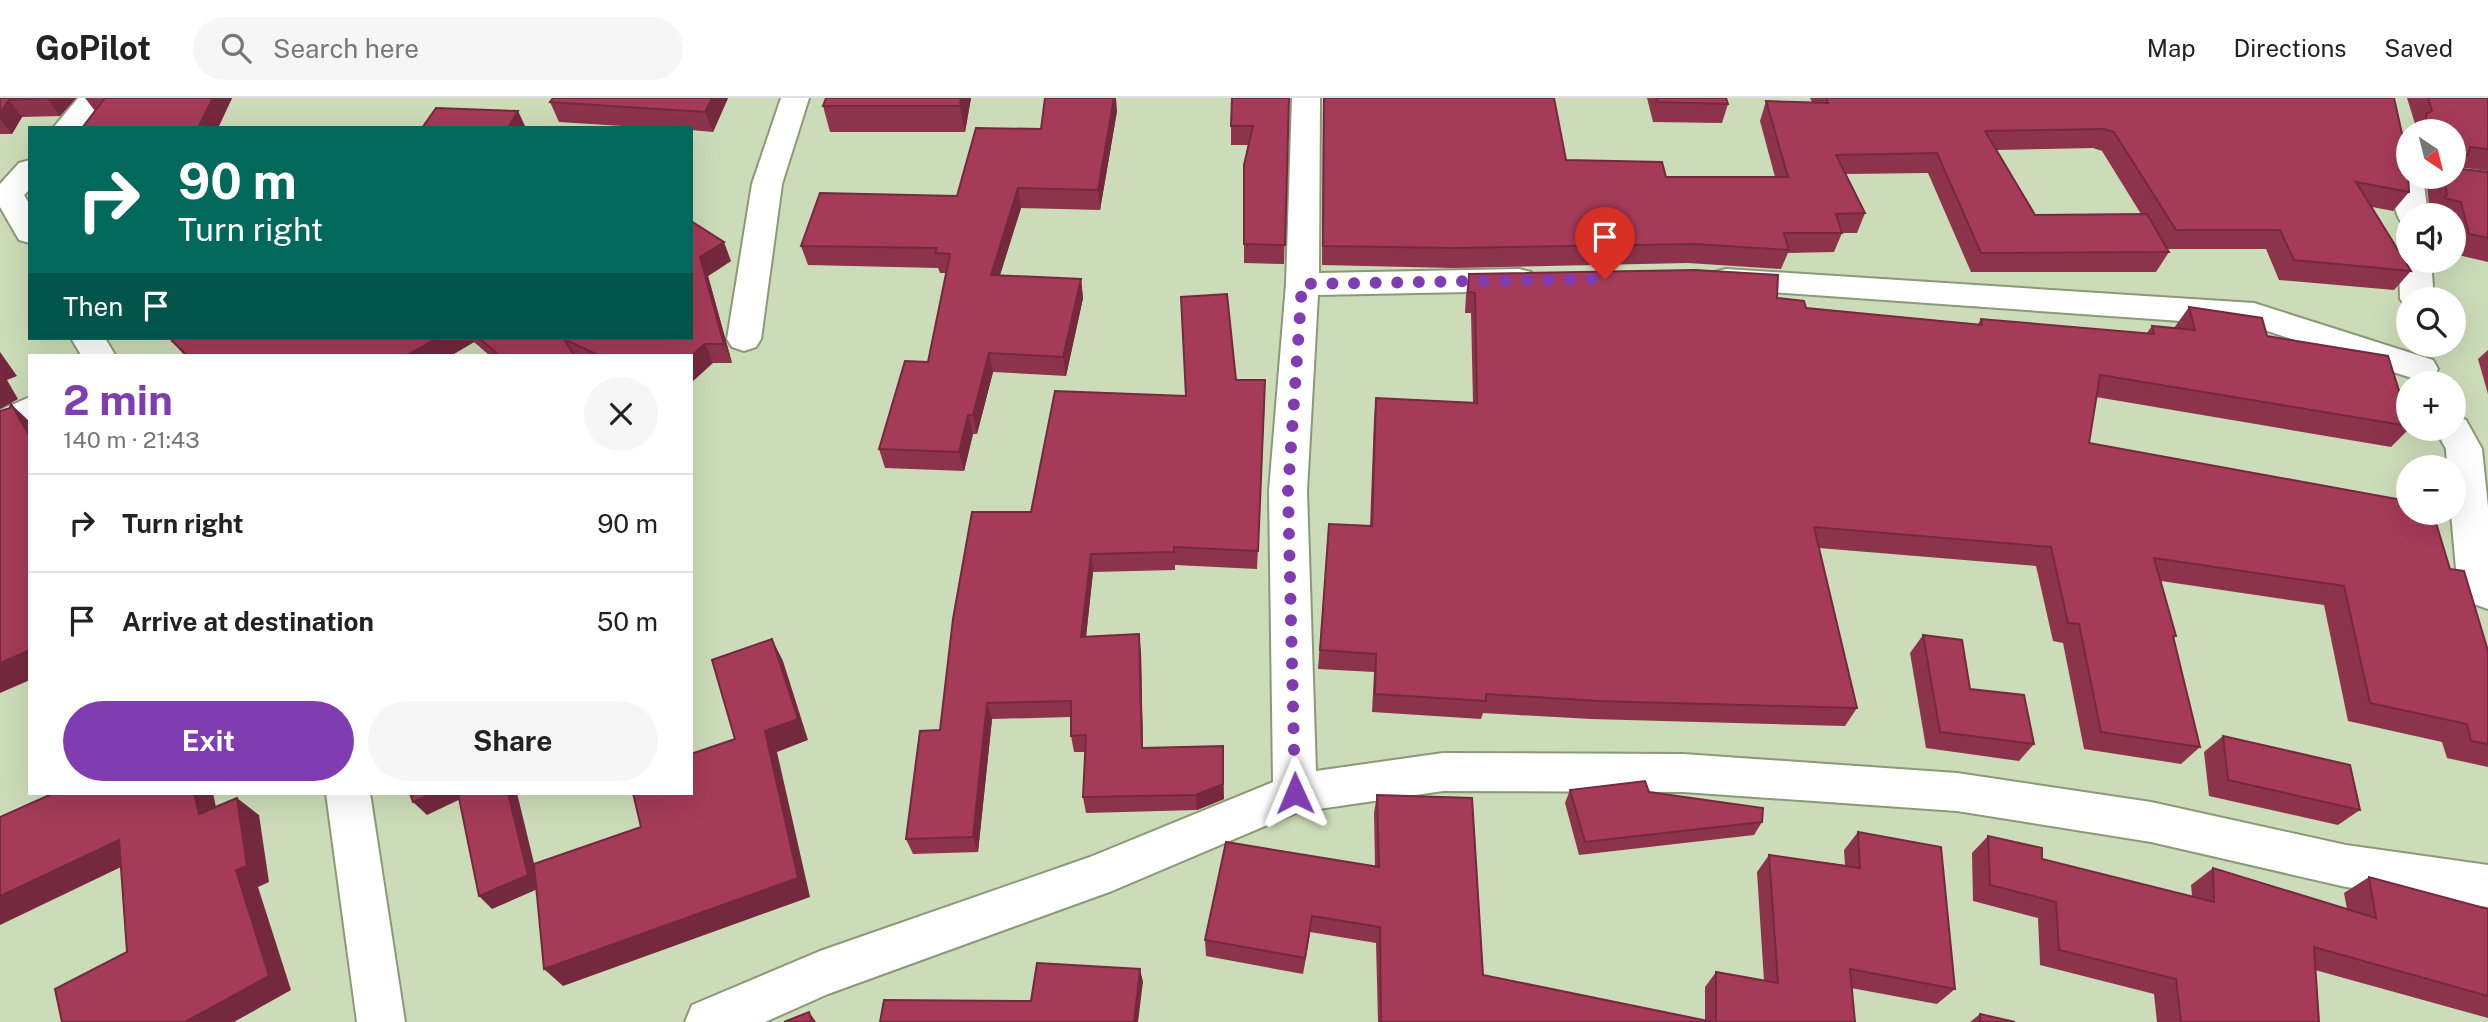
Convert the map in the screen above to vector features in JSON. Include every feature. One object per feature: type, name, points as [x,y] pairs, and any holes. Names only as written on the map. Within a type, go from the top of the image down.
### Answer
[{"type":"street","points":[[70,126],[94,98]]},
{"type":"street","points":[[744,340],[766,184],[795,98]]},
{"type":"street","points":[[1295,793],[1288,491],[1302,284],[1306,98]]},
{"type":"street","points":[[28,172],[4,193],[28,230]]},
{"type":"street","points":[[1702,278],[2254,315],[2423,366]]},
{"type":"street","points":[[1302,284],[1550,280]]},
{"type":"street","points":[[0,426],[28,411]]},
{"type":"street","points":[[2460,441],[2464,449],[2484,577]]},
{"type":"street","points":[[709,1022],[820,974],[1096,876],[1295,793],[1443,772],[1683,773],[1957,792],[2151,822],[2346,866],[2488,886]]},
{"type":"street","points":[[348,795],[380,1022]]},
{"type":"building","points":[[0,98],[47,98],[9,100],[0,113]]},
{"type":"building","points":[[105,98],[213,98],[199,126],[84,126]]},
{"type":"building","points":[[553,98],[712,98],[705,112],[550,102]]},
{"type":"building","points":[[826,98],[961,98],[960,106],[823,106]]},
{"type":"building","points":[[1045,98],[1114,98],[1098,190],[1018,188],[991,275],[1081,279],[1063,357],[989,353],[973,415],[968,415],[959,452],[879,449],[905,361],[928,362],[950,254],[935,253],[937,248],[801,246],[820,193],[957,196],[976,128],[1041,129]]},
{"type":"building","points":[[1232,98],[1289,98],[1285,245],[1244,244],[1244,165],[1253,126],[1231,126]]},
{"type":"building","points":[[1324,98],[1554,98],[1566,160],[1662,162],[1666,177],[1788,177],[1766,101],[1828,103],[1826,98],[2394,98],[2399,119],[2396,119],[2396,189],[2409,189],[2409,192],[2356,182],[2396,247],[2396,270],[2294,260],[2280,230],[2176,230],[2114,132],[2104,129],[1985,131],[2035,215],[2147,214],[2169,252],[1981,253],[1937,153],[1836,155],[1865,213],[1836,214],[1842,233],[1784,233],[1789,250],[1695,244],[1455,248],[1323,246]]},
{"type":"building","points":[[1657,98],[1726,98],[1728,104],[1658,102]]},
{"type":"building","points":[[2428,98],[2488,98],[2488,149],[2470,147],[2466,155],[2466,119],[2426,119],[2426,114],[2432,111]]},
{"type":"building","points":[[436,108],[518,111],[509,126],[423,126]]},
{"type":"building","points":[[2466,169],[2488,172],[2488,238],[2469,234],[2466,203],[2444,198],[2447,195],[2446,189],[2466,189]]},
{"type":"building","points":[[693,222],[724,242],[700,257],[724,344],[705,344],[693,354],[596,354],[566,340],[693,340]]},
{"type":"building","points":[[1695,270],[1778,275],[1777,298],[1804,301],[1806,308],[1982,325],[1981,319],[2154,334],[2152,326],[2195,330],[2189,307],[2262,318],[2267,336],[2388,356],[2396,381],[2396,424],[2100,375],[2089,443],[2396,499],[2396,525],[2437,525],[2450,569],[2464,571],[2488,651],[2488,744],[2471,741],[2467,724],[2370,703],[2344,586],[2154,558],[2176,636],[2173,636],[2200,747],[2101,732],[2079,624],[2068,623],[2051,547],[1814,527],[1857,708],[1598,701],[1486,694],[1486,701],[1375,694],[1376,654],[1320,650],[1329,524],[1372,526],[1376,398],[1477,403],[1475,293],[1468,292],[1469,274]]},
{"type":"building","points":[[1227,294],[1236,380],[1265,380],[1258,551],[1174,547],[1174,552],[1091,554],[1081,637],[1139,634],[1142,748],[1223,746],[1223,784],[1196,795],[1083,797],[1086,735],[1071,736],[1071,701],[987,703],[973,837],[906,839],[920,731],[940,730],[953,619],[972,512],[1031,512],[1055,391],[1186,396],[1181,297]]},
{"type":"building","points":[[433,340],[409,354],[186,354],[172,341]]},
{"type":"building","points":[[481,340],[565,340],[573,354],[498,354]]},
{"type":"building","points":[[11,404],[28,434],[28,651],[0,663],[0,411],[10,408]]},
{"type":"building","points":[[1923,635],[1962,640],[1970,689],[2024,695],[2034,744],[1940,732]]},
{"type":"building","points":[[772,639],[798,719],[765,731],[798,878],[544,969],[534,864],[641,827],[633,795],[693,795],[693,753],[735,739],[712,660]]},
{"type":"building","points":[[2223,736],[2350,765],[2360,810],[2228,780]]},
{"type":"building","points":[[1645,781],[1649,792],[1763,808],[1762,822],[1585,842],[1570,790]]},
{"type":"building","points":[[50,795],[194,795],[199,814],[237,798],[247,866],[236,870],[269,976],[185,1022],[62,1022],[55,989],[127,952],[119,840],[0,896],[0,817]]},
{"type":"building","points":[[411,795],[428,795],[413,802]]},
{"type":"building","points":[[458,795],[508,795],[528,875],[479,896]]},
{"type":"building","points":[[1377,795],[1472,798],[1483,975],[1713,1022],[1381,1022],[1380,927],[1312,916],[1305,958],[1205,940],[1226,842],[1379,867]]},
{"type":"building","points":[[1858,832],[1941,847],[1955,989],[1850,969],[1855,1022],[1716,1022],[1716,972],[1778,983],[1769,855],[1860,868]]},
{"type":"building","points":[[1988,836],[2042,848],[2042,859],[2214,902],[2213,868],[2376,918],[2369,877],[2488,909],[2488,996],[2314,947],[2319,1022],[2181,1022],[2176,979],[2059,950],[2056,902],[1990,885]]},
{"type":"building","points":[[1037,963],[1140,969],[1134,1022],[880,1022],[884,1000],[1031,1001]]},
{"type":"building","points":[[809,1012],[812,1022],[784,1022]]},
{"type":"building","points":[[1980,1014],[2015,1022],[1980,1022]]},
{"type":"route","points":[[1295,793],[1288,491],[1302,284],[1605,279]]}]
